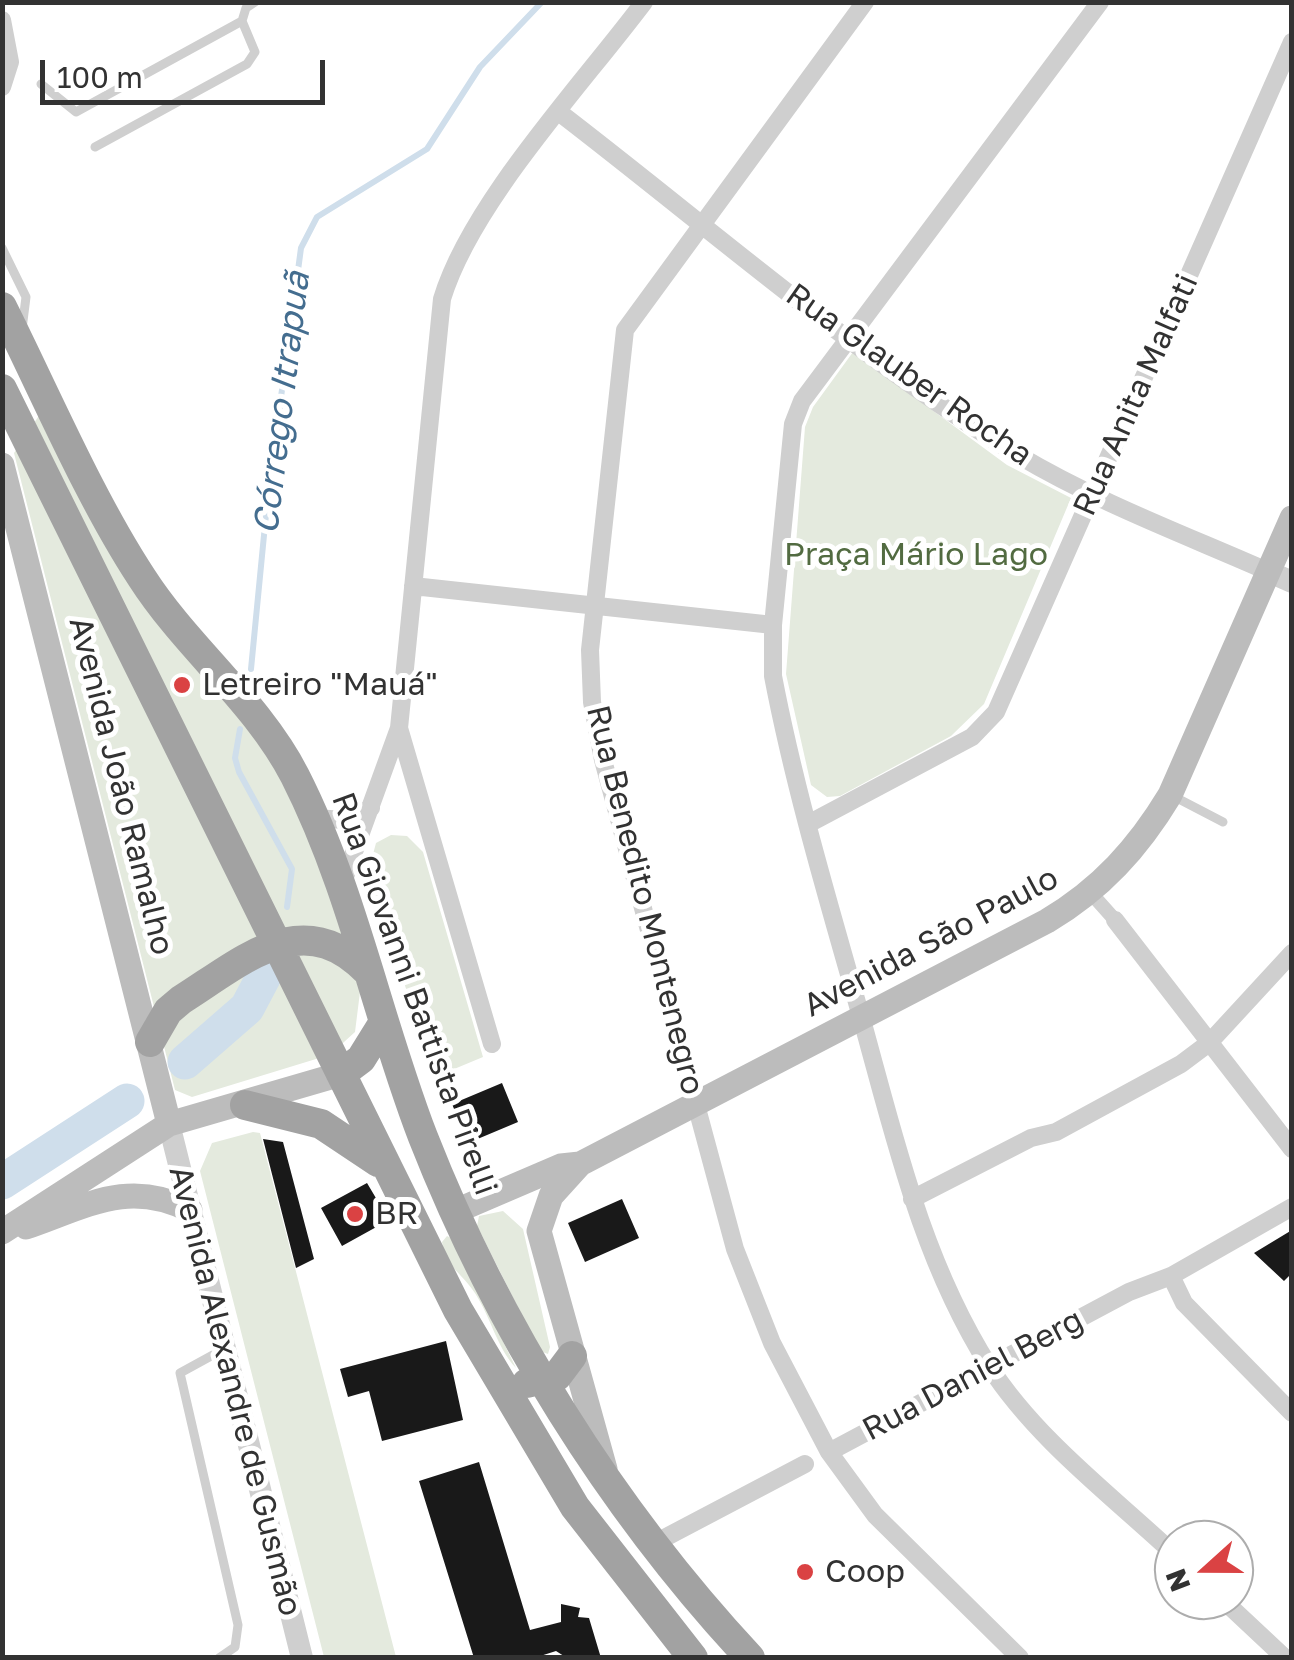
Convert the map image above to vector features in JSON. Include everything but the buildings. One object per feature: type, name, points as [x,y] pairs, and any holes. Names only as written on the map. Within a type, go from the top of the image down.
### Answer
[{"type":"highway","points":[[2,307],[19,341]]},
{"type":"highway","name":"Rua Giovanni Battista Pirelli","points":[[19,341],[142,578],[278,748],[315,818],[424,1138],[456,1212],[545,1382],[653,1544],[750,1658]]},
{"type":"highway","name":"Avenida João Ramalho","points":[[2,390],[279,943]]},
{"type":"highway","points":[[150,1042],[168,1011],[182,1000],[279,943],[307,938],[335,945],[370,974]]},
{"type":"highway","points":[[279,943],[458,1310],[575,1506],[693,1658]]},
{"type":"highway","points":[[341,1074],[361,1059],[384,1022]]},
{"type":"highway","points":[[245,1104],[336,1131],[387,1170]]},
{"type":"highway","points":[[427,1249],[439,1226],[456,1212]]},
{"type":"highway","points":[[458,1310],[488,1330],[510,1372],[520,1381],[545,1382],[557,1376],[572,1356]]},
{"type":"main road","name":"Avenida João Ramalho","points":[[2,466],[169,1124]]},
{"type":"main road","name":"Avenida São Paulo","points":[[539,1231],[551,1196],[580,1164],[1048,921],[1090,892],[1127,858],[1170,795],[1292,518]]},
{"type":"main road","points":[[2,1234],[169,1124],[341,1074]]},
{"type":"main road","name":"Avenida São Paulo","points":[[456,1212],[560,1166],[580,1164]]},
{"type":"main road","points":[[498,1192],[539,1231],[608,1480]]},
{"type":"main road","points":[[2,1234],[117,1195],[154,1195],[190,1210]]},
{"type":"street","points":[[341,887],[399,728],[442,300],[452,264],[482,216],[644,2]]},
{"type":"street","name":"Rua Benedito Montenegro","points":[[865,2],[625,330],[594,606],[590,678],[603,760],[754,1302],[830,1452],[875,1515],[1012,1655]]},
{"type":"street","points":[[1100,2],[802,401],[793,424],[773,625],[773,676],[861,1018],[912,1200],[940,1275],[990,1368],[1026,1415],[1154,1535]]},
{"type":"street","points":[[2,20],[10,62],[2,87]]},
{"type":"street","name":"Rua Anita Malfati","points":[[810,822],[985,726],[1008,688],[1292,42]]},
{"type":"street","name":"Rua Glauber Rocha","points":[[560,113],[849,338],[1014,453],[1092,496],[1292,582]]},
{"type":"street","points":[[414,586],[773,625]]},
{"type":"street","points":[[399,728],[492,1044]]},
{"type":"street","points":[[315,818],[344,820],[371,808]]},
{"type":"street","points":[[1090,892],[1292,1149]]},
{"type":"street","points":[[912,1200],[1031,1138],[1056,1132],[1168,1072],[1209,1043],[1292,953]]},
{"type":"street","name":"Avenida Alexandre de Gusmão","points":[[169,1124],[302,1658]]},
{"type":"street","name":"Rua Daniel Berg","points":[[653,1544],[1129,1292],[1170,1276],[1292,1206]]},
{"type":"street","points":[[1170,1276],[1184,1303],[1292,1413]]},
{"type":"street","points":[[1245,1620],[1285,1658]]},
{"type":"lane","points":[[96,147],[247,64],[255,52],[242,21],[246,8],[255,2]]},
{"type":"lane","points":[[41,84],[76,112],[242,21]]},
{"type":"lane","points":[[2,248],[26,297],[19,341]]},
{"type":"lane","points":[[1170,795],[1222,822]]},
{"type":"lane","points":[[219,1658],[235,1647],[238,1625],[180,1374],[225,1348]]},
{"type":"green space","name":"Praça Mário Lago","points":[[853,352],[1007,465],[1071,498],[984,704],[951,736],[840,796],[827,797],[811,785],[786,674],[805,427],[813,407]]},
{"type":"green space","points":[[40,414],[285,778],[362,976],[355,1032],[333,1052],[192,1097],[175,1090],[14,453]]},
{"type":"green space","points":[[391,835],[407,836],[423,852],[483,1057],[435,1077],[368,873],[376,843]]},
{"type":"green space","points":[[260,1133],[396,1657],[324,1657],[200,1171],[212,1143]]},
{"type":"green space","points":[[503,1211],[523,1229],[550,1347],[548,1354],[540,1351],[477,1226],[479,1216]]},
{"type":"green space","points":[[447,1236],[453,1239],[516,1368],[478,1298],[447,1257],[442,1242]]},
{"type":"waterway","name":"Córrego Itrapuã","points":[[251,669],[268,494],[301,248],[317,217],[427,149],[480,67],[542,2]]},
{"type":"waterway","name":"Córrego Itrapuã","points":[[240,729],[235,758],[239,772],[292,869],[287,907]]},
{"type":"waterway","name":"Córrego Itrapuã","points":[[185,1062],[247,1008],[265,974]]},
{"type":"waterway","name":"Córrego Itrapuã","points":[[2,1182],[127,1101]]},
{"type":"place","name":"Letreiro \"Mauá\"","points":[[182,685]]},
{"type":"place","name":"BR","points":[[355,1214]]},
{"type":"place","name":"Coop","points":[[805,1572]]}]
